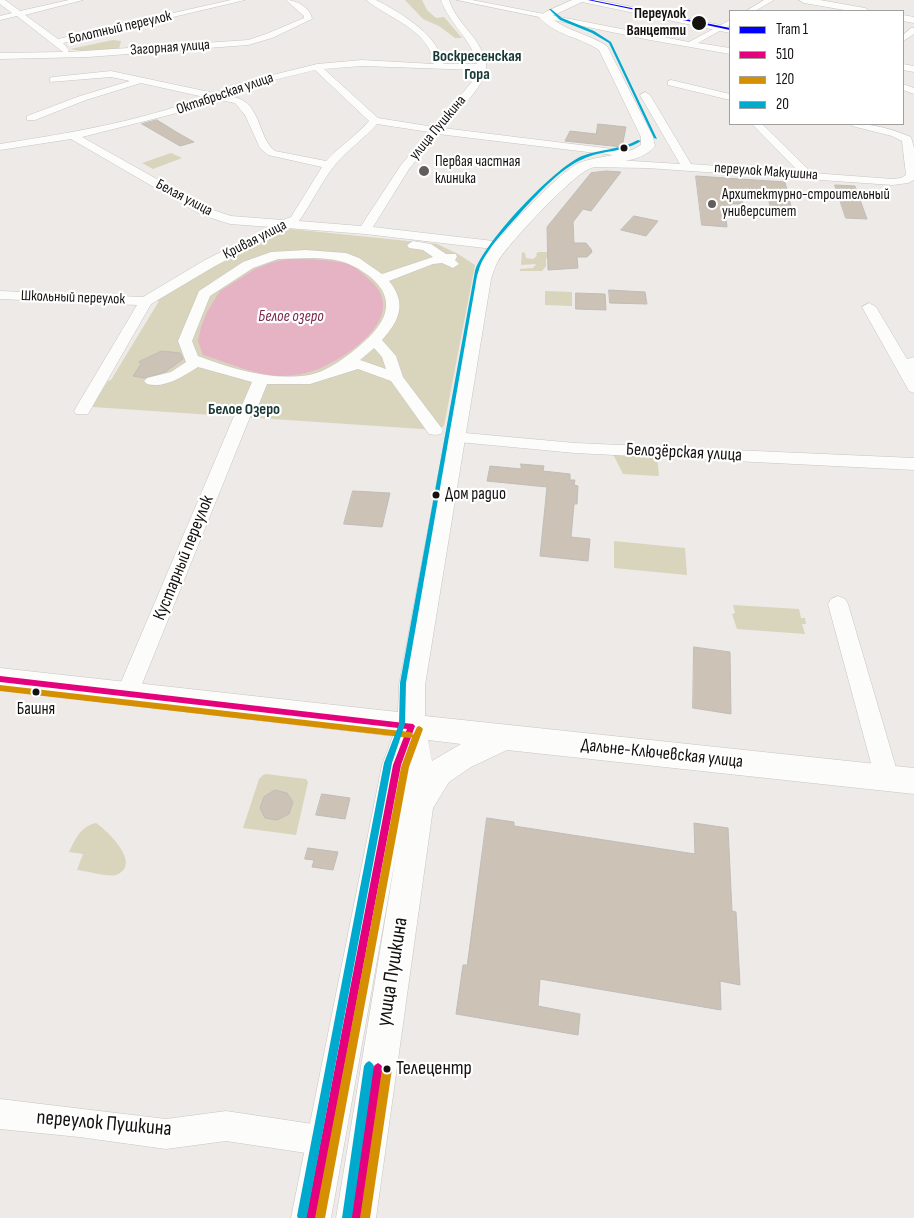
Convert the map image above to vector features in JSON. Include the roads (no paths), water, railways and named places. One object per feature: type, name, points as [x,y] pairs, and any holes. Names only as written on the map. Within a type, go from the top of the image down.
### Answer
[{"type":"main road","points":[[580,0],[548,14],[544,18],[557,26],[593,40],[603,48],[645,146],[630,155],[582,168]]},
{"type":"main road","points":[[584,0],[727,26]]},
{"type":"main road","points":[[598,0],[727,26]]},
{"type":"main road","points":[[804,0],[859,10]]},
{"type":"main road","name":"улица Пушкина","points":[[356,1218],[418,804],[419,766],[411,726],[412,685],[431,422],[490,261],[502,246],[582,168]]},
{"type":"main road","name":"Дальне-Ключевская улица","points":[[0,679],[505,737],[900,779]]},
{"type":"main road","name":"улица Пушкина","points":[[311,1218],[397,765],[411,726]]},
{"type":"main road","points":[[418,804],[440,773],[461,758],[505,737]]},
{"type":"street","points":[[0,0],[57,42],[66,51],[64,54]]},
{"type":"street","points":[[0,18],[79,0]]},
{"type":"street","name":"Болотный переулок","points":[[57,42],[242,0]]},
{"type":"street","name":"Загорная улица","points":[[0,56],[173,49],[248,42],[269,36],[308,19],[308,15],[290,0]]},
{"type":"street","points":[[370,0],[383,6],[430,42],[440,62],[439,67]]},
{"type":"street","points":[[446,0],[451,16],[472,40],[482,68]]},
{"type":"street","points":[[461,0],[544,18],[729,51]]},
{"type":"street","points":[[752,10],[770,0]]},
{"type":"street","points":[[688,45],[727,26]]},
{"type":"street","points":[[904,38],[914,30]]},
{"type":"street","name":"Октябрьская улица","points":[[0,147],[73,136],[178,110],[264,79],[346,59],[439,67],[482,68]]},
{"type":"street","points":[[317,67],[375,121],[437,131],[592,150],[629,153],[645,146],[652,165]]},
{"type":"street","name":"улица Пушкина","points":[[356,245],[411,158],[437,131],[481,76],[482,68]]},
{"type":"street","points":[[53,80],[106,74],[238,101],[250,114],[266,148],[272,153],[329,165]]},
{"type":"street","points":[[31,118],[75,101],[139,81]]},
{"type":"street","points":[[671,83],[729,97]]},
{"type":"street","points":[[645,95],[666,127],[687,167]]},
{"type":"street","name":"Кривая улица","points":[[82,411],[146,301],[210,263],[283,229],[295,219],[329,165],[346,146],[362,135],[375,121]]},
{"type":"street","points":[[758,125],[808,175]]},
{"type":"street","name":"переулок Макушина","points":[[582,168],[614,163],[893,182],[904,181],[912,176],[912,164],[907,139],[896,134],[860,125]]},
{"type":"street","name":"Белая улица","points":[[73,136],[206,212],[230,220],[356,245]]},
{"type":"street","points":[[582,168],[592,150]]},
{"type":"street","points":[[434,239],[490,261]]},
{"type":"street","points":[[389,370],[359,364],[311,379],[298,386],[249,397],[197,361],[191,359],[188,354],[185,337],[201,299],[235,272],[265,258],[356,245],[434,239],[502,246]]},
{"type":"street","points":[[356,245],[428,247],[442,263],[385,282]]},
{"type":"street","points":[[337,370],[383,334],[393,310],[393,298],[385,282],[356,245]]},
{"type":"street","points":[[261,246],[283,254]]},
{"type":"street","points":[[167,293],[201,299]]},
{"type":"street","name":"Школьный переулок","points":[[0,295],[146,301]]},
{"type":"street","points":[[869,306],[910,366],[914,388]]},
{"type":"street","points":[[383,334],[389,356],[389,370],[431,422]]},
{"type":"street","points":[[152,381],[179,376],[197,361]]},
{"type":"street","name":"Кустарный переулок","points":[[127,694],[249,397]]},
{"type":"street","name":"Белозёрская улица","points":[[431,422],[525,444],[914,464]]},
{"type":"street","points":[[838,604],[900,779]]},
{"type":"street","name":"переулок Пушкина","points":[[0,1114],[80,1122],[166,1134],[226,1126],[326,1141]]},
{"type":"water","name":"Белое озеро","points":[[287,259],[337,262],[348,264],[359,271],[372,282],[381,294],[383,306],[380,318],[373,330],[352,350],[324,367],[293,375],[262,374],[203,355],[198,341],[201,327],[207,312],[220,291],[255,269]]},
{"type":"tram line","name":"1","points":[[589,0],[729,29]]},
{"type":"place","name":"Переулок Ванцетти","points":[[699,23]]},
{"type":"place","name":"Первая частная клиника","points":[[424,171]]},
{"type":"place","name":"Архитектурно-строительный университет","points":[[712,204]]},
{"type":"place","name":"Дом радио","points":[[436,495]]},
{"type":"place","name":"Башня","points":[[36,692]]},
{"type":"place","name":"Телецентр","points":[[387,1069]]},
{"type":"district","name":"Воскресенская Гора","points":[[477,66]]},
{"type":"district","name":"Белое Озеро","points":[[244,410]]}]
